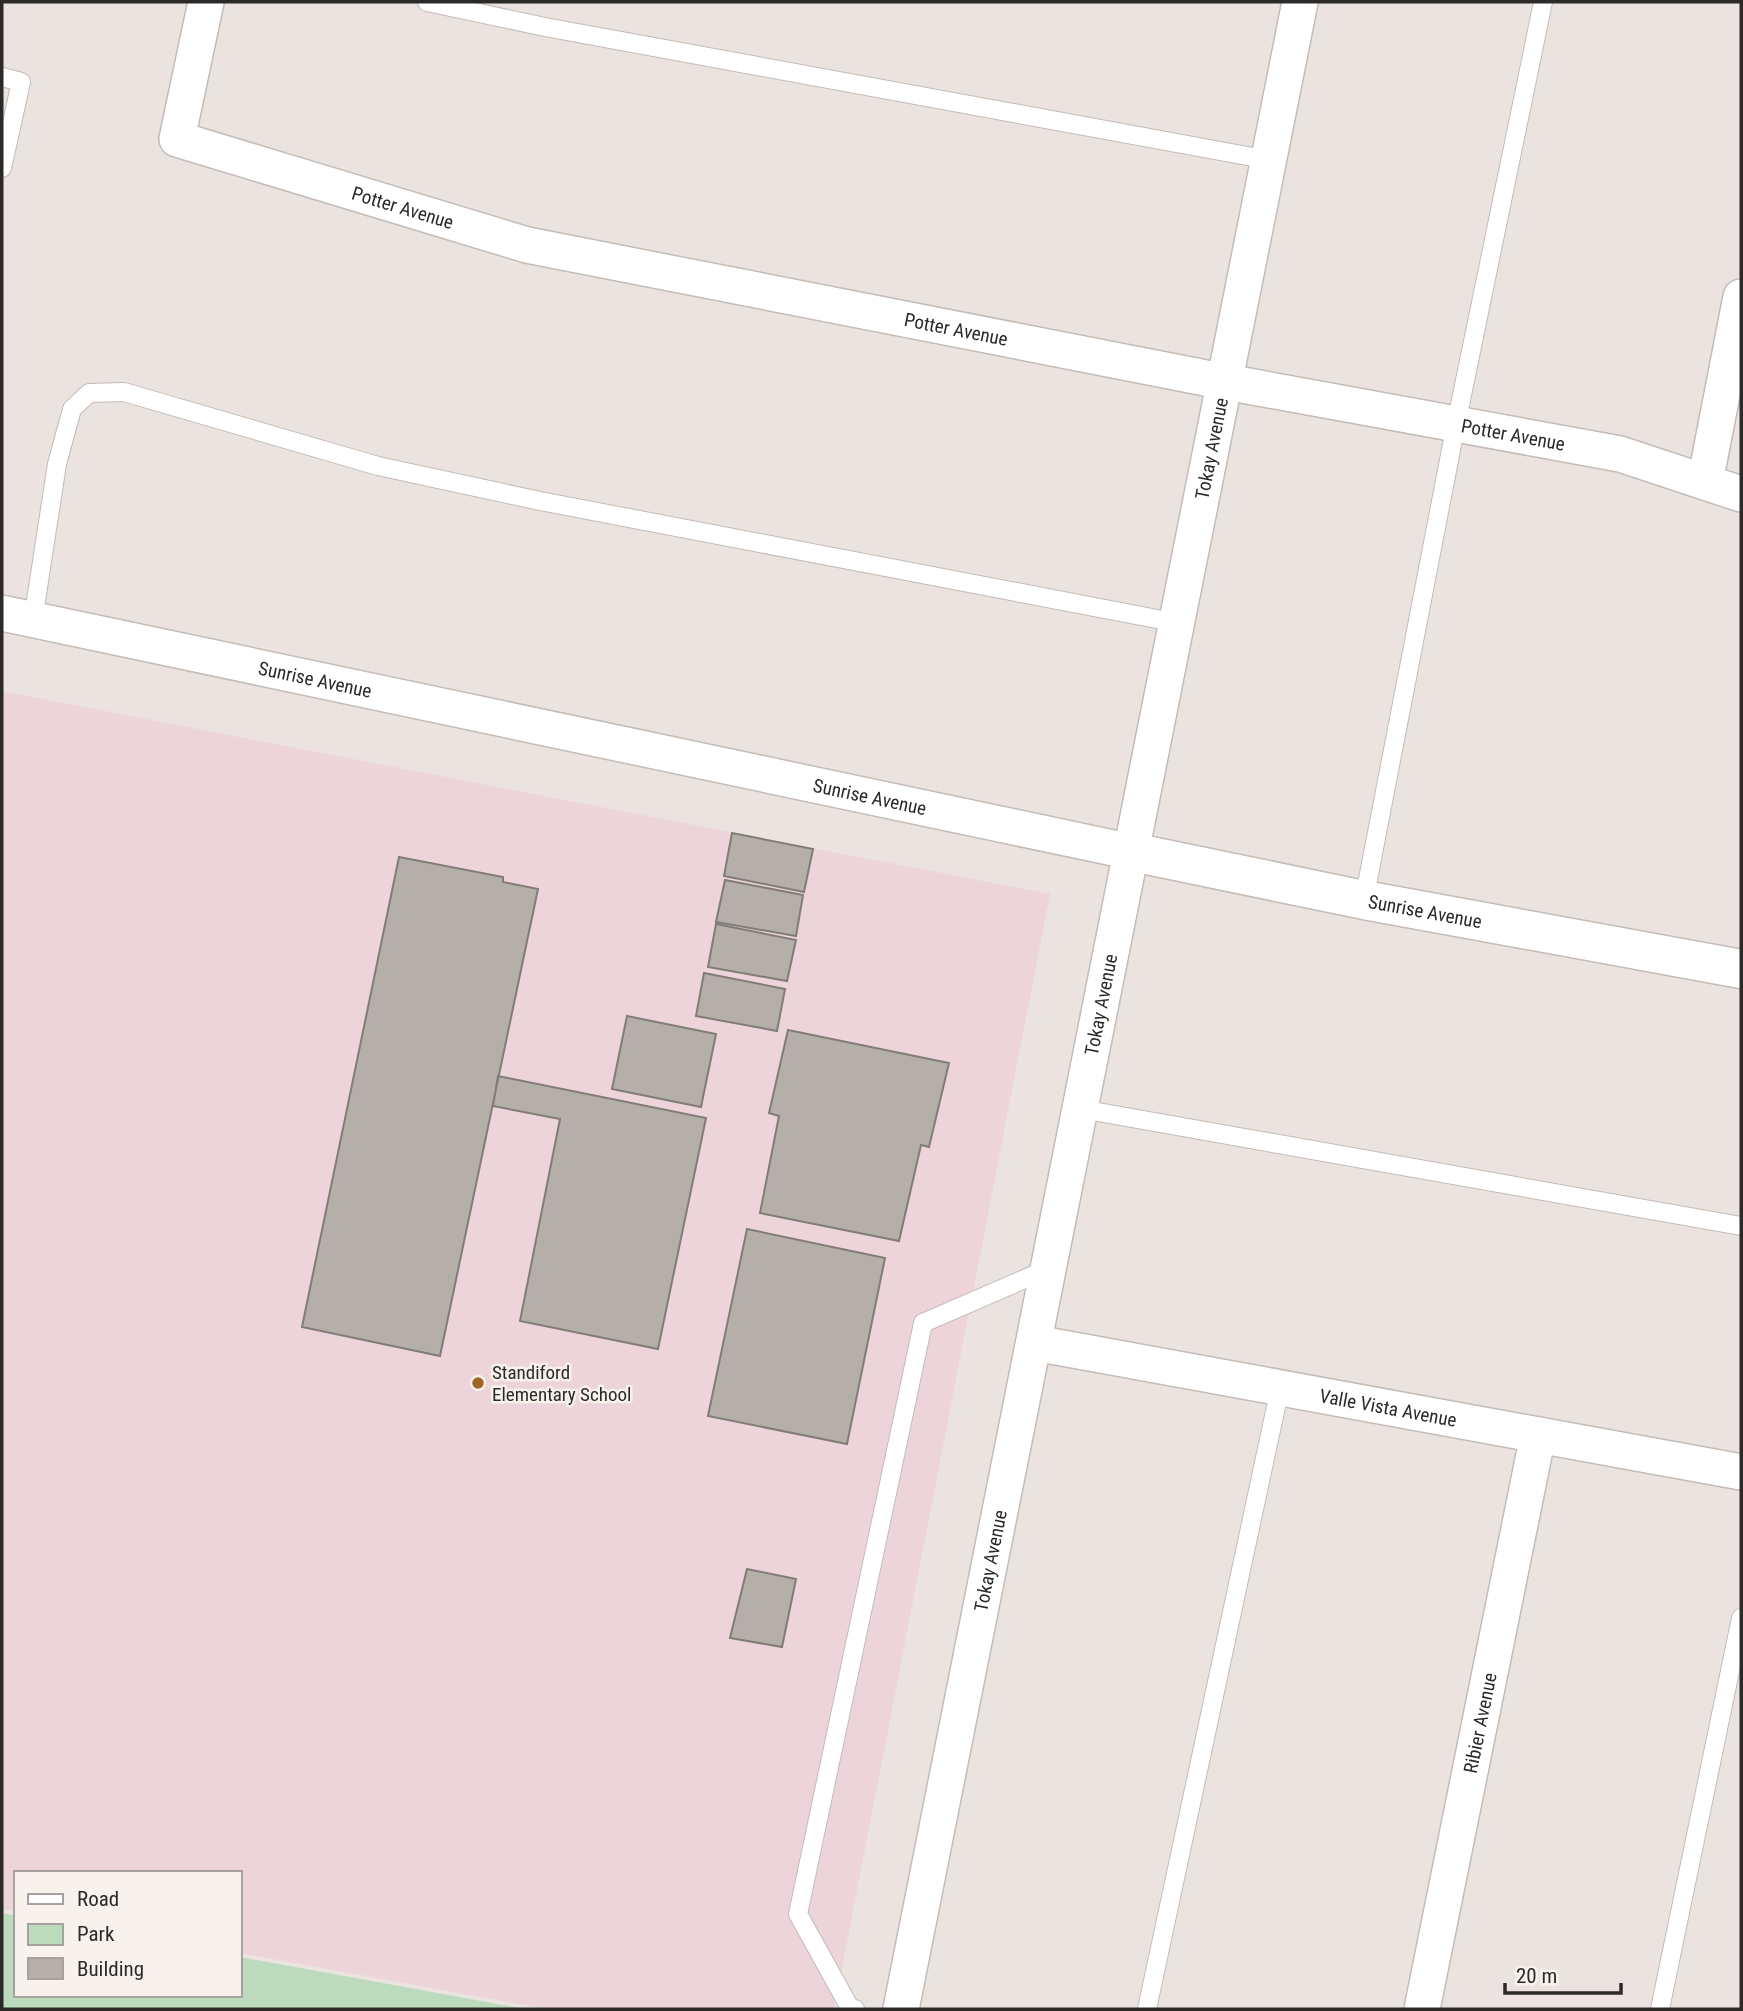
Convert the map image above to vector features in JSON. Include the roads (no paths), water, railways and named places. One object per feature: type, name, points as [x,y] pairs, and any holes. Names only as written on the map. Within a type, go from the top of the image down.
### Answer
[{"type":"street","name":"Potter Avenue","points":[[206,2],[177,139],[527,245],[1226,382],[1620,454],[1741,494]]},
{"type":"street","name":"Tokay Avenue","points":[[901,2009],[1300,2]]},
{"type":"street","points":[[1705,482],[1741,297]]},
{"type":"street","name":"Sunrise Avenue","points":[[17,616],[1364,900],[1741,969]]},
{"type":"street","name":"Valle Vista Avenue","points":[[1035,1343],[1741,1472]]},
{"type":"street","name":"Ribier Avenue","points":[[1422,2009],[1538,1435]]},
{"type":"lane","points":[[427,2],[558,30],[1269,160]]},
{"type":"lane","points":[[1364,900],[1456,424],[1543,2]]},
{"type":"lane","points":[[2,77],[21,82],[2,168]]},
{"type":"lane","points":[[17,616],[72,409],[89,393],[124,393],[378,466],[540,501],[1178,623]]},
{"type":"lane","points":[[1081,1109],[1741,1226]]},
{"type":"lane","points":[[855,2009],[850,2008],[798,1914],[923,1323],[1050,1268]]},
{"type":"lane","points":[[1147,2009],[1280,1388]]},
{"type":"lane","points":[[1660,2009],[1741,1618]]},
{"type":"place","name":"Standiford Elementary School","points":[[478,1383]]}]
